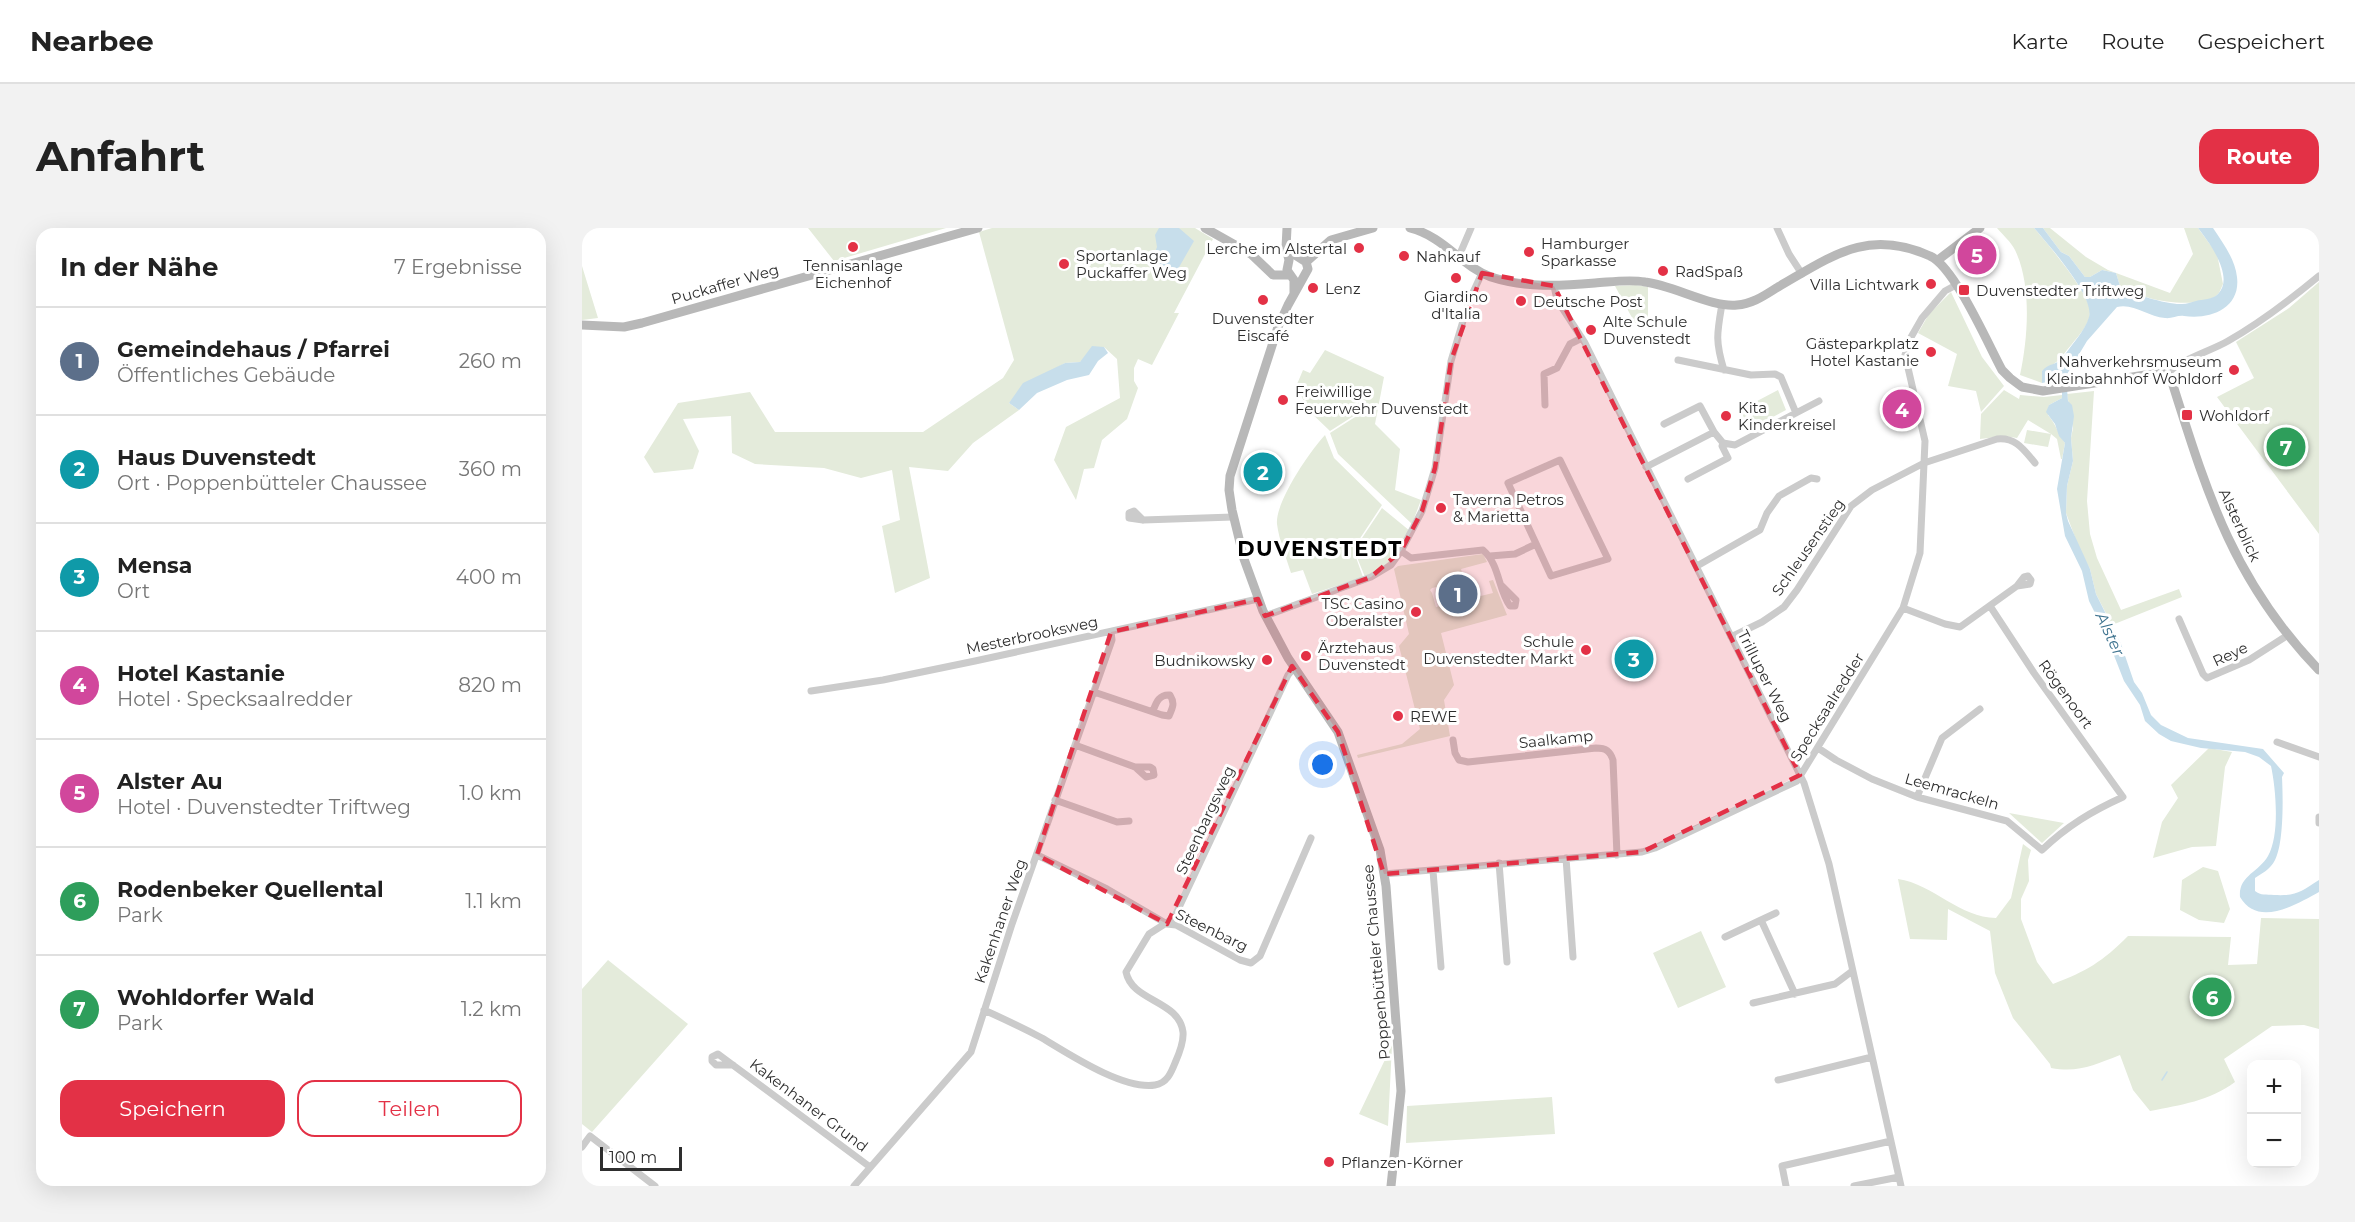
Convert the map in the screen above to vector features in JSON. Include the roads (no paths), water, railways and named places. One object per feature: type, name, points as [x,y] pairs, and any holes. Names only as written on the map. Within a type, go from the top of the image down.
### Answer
[{"type":"street","name":"Puckaffer Weg","points":[[582,325],[631,326],[978,228]]},
{"type":"street","points":[[1205,228],[1251,254],[1268,271],[1294,266],[1331,240],[1372,228]]},
{"type":"street","points":[[1287,228],[1287,242],[1297,279],[1304,276],[1308,270],[1294,266]]},
{"type":"street","points":[[1410,228],[1435,238],[1482,273],[1513,282],[1554,286],[1646,282],[1722,304],[1737,305],[1752,302],[1843,251],[1877,244],[1920,252],[1938,260],[1956,285],[2006,374],[2022,387],[2043,391],[2167,374],[2179,365],[2239,335],[2287,302],[2319,276]]},
{"type":"street","points":[[1459,256],[1471,228]]},
{"type":"street","points":[[1777,228],[1789,254],[1802,274]]},
{"type":"street","points":[[1938,260],[1974,229]]},
{"type":"street","points":[[1294,266],[1294,294]]},
{"type":"street","points":[[1265,616],[1371,577],[1391,565],[1401,551],[1422,511],[1435,468],[1450,361],[1469,302],[1482,273]]},
{"type":"street","name":"Poppenbütteler Chaussee","points":[[1304,276],[1274,337],[1230,476],[1229,496],[1244,559],[1265,616],[1294,668],[1332,721],[1342,741],[1377,841],[1384,874],[1401,1091],[1391,1186]]},
{"type":"street","name":"Specksaalredder","points":[[1384,874],[1642,852],[1797,781],[1903,608],[1920,553],[1925,441],[1905,355],[1910,339],[1922,318],[1946,291],[1956,285]]},
{"type":"street","name":"Trilluper Weg","points":[[1554,286],[1557,300],[1582,338],[1804,783],[1829,864],[1851,972],[1901,1186]]},
{"type":"street","points":[[1722,304],[1716,336],[1724,370]]},
{"type":"street","points":[[1545,405],[1544,374],[1557,368],[1570,345],[1582,338]]},
{"type":"street","points":[[1678,360],[1751,375],[1775,374],[1782,377],[1796,413]]},
{"type":"street","name":"Alsterblick","points":[[2167,374],[2171,380],[2203,480],[2225,536],[2254,588],[2288,635],[2319,670]]},
{"type":"street","points":[[1723,443],[1735,445],[1819,401]]},
{"type":"street","points":[[1664,424],[1700,406],[1714,432],[1723,443],[1722,446],[1728,459],[1688,479]]},
{"type":"street","points":[[1646,467],[1714,432]]},
{"type":"street","name":"Schleusenstieg","points":[[1731,637],[1762,622],[1784,607],[1851,506],[1872,490],[1946,454],[2003,439],[2017,443],[2035,463]]},
{"type":"street","points":[[1560,460],[1608,559],[1551,576],[1536,544],[1508,483],[1560,460]]},
{"type":"street","points":[[1697,567],[1760,530],[1767,513],[1779,496],[1811,478],[1817,478]]},
{"type":"street","points":[[1143,520],[1233,517]]},
{"type":"street","points":[[1490,556],[1515,554],[1536,544]]},
{"type":"street","points":[[1401,551],[1412,558],[1484,550],[1490,556],[1502,586]]},
{"type":"street","points":[[1903,608],[1959,627],[2017,586]]},
{"type":"street","name":"Mesterbrooksweg","points":[[811,691],[883,680],[1258,599]]},
{"type":"street","name":"Rögenoort","points":[[1990,606],[2034,673],[2124,797],[2072,823],[2042,850]]},
{"type":"street","name":"Reye","points":[[2179,619],[2203,674],[2207,678],[2249,660],[2288,635]]},
{"type":"street","name":"Kakenhaner Weg","points":[[854,1186],[970,1052],[1011,924],[1112,639],[1111,632]]},
{"type":"street","name":"Steenbargsweg","points":[[984,1010],[1041,1037],[1097,1071],[1142,1085],[1157,1085],[1169,1078],[1180,1052],[1183,1032],[1176,1014],[1136,990],[1127,980],[1126,972],[1149,934],[1174,918],[1288,675],[1294,668]]},
{"type":"street","points":[[1094,692],[1153,711]]},
{"type":"street","points":[[1917,797],[1942,738],[1980,709]]},
{"type":"street","name":"Saalkamp","points":[[1453,740],[1455,753],[1459,760],[1468,762],[1596,748],[1604,748],[1610,752],[1614,760],[1617,855]]},
{"type":"street","points":[[2277,742],[2319,757]]},
{"type":"street","points":[[1075,745],[1135,767]]},
{"type":"street","name":"Leemrackeln","points":[[1818,748],[1872,779],[1917,797],[2007,821],[2042,850]]},
{"type":"street","points":[[1055,800],[1117,822],[1129,821]]},
{"type":"street","points":[[2319,817],[2319,823]]},
{"type":"street","name":"Steenbarg","points":[[1037,855],[1107,889],[1167,924],[1176,925],[1240,960],[1251,963],[1260,956],[1311,838]]},
{"type":"street","points":[[1566,858],[1573,957]]},
{"type":"street","points":[[1499,863],[1507,962]]},
{"type":"street","points":[[1433,871],[1441,967]]},
{"type":"street","points":[[1725,937],[1776,913]]},
{"type":"street","points":[[1761,920],[1795,994]]},
{"type":"street","points":[[1753,1002],[1835,984],[1851,972]]},
{"type":"street","points":[[1778,1080],[1872,1057]]},
{"type":"street","name":"Kakenhaner Grund","points":[[733,1065],[870,1167]]},
{"type":"street","points":[[582,1147],[591,1136],[656,1186]]},
{"type":"street","points":[[1786,1186],[1782,1166],[1891,1141]]},
{"type":"street","points":[[1854,1186],[1899,1177]]},
{"type":"water","points":[[1159,228],[1179,228],[1194,241],[1174,276],[1156,265],[1158,261],[1154,255],[1157,247],[1155,235]]},
{"type":"water","name":"Alster","points":[[2034,228],[2043,228],[2061,252],[2069,256],[2085,277],[2090,277],[2102,270],[2116,273],[2120,286],[2168,303],[2184,304],[2210,298],[2216,296],[2222,287],[2224,278],[2222,269],[2198,228],[2213,228],[2234,264],[2237,288],[2229,304],[2221,310],[2203,316],[2167,318],[2135,308],[2117,307],[2087,341],[2066,376],[2068,401],[2072,405],[2074,416],[2071,438],[2073,461],[2067,486],[2066,513],[2090,569],[2096,594],[2121,644],[2134,682],[2142,693],[2151,715],[2161,725],[2188,738],[2263,749],[2284,773],[2278,852],[2271,866],[2255,878],[2255,891],[2259,894],[2288,895],[2319,880],[2319,892],[2289,907],[2278,911],[2257,911],[2248,906],[2240,897],[2242,884],[2264,861],[2272,847],[2276,812],[2271,766],[2259,757],[2245,752],[2201,748],[2171,741],[2159,734],[2145,721],[2140,705],[2124,681],[2106,635],[2089,601],[2082,571],[2065,536],[2057,489],[2065,443],[2046,412],[2049,405],[2062,398],[2062,376],[2059,371],[2053,371],[2048,374],[2047,382],[2042,383],[2042,371],[2062,359],[2087,322],[2089,308],[2078,284]]},
{"type":"water","points":[[1092,346],[1104,347],[1108,353],[1098,361],[1089,375],[1067,380],[1037,393],[1019,410],[1009,403],[1023,383],[1065,363],[1080,362]]},
{"type":"waterway","points":[[2162,1080],[2167,1072]]},
{"type":"place","name":"Tennisanlage Eichenhof","points":[[853,247]]},
{"type":"place","name":"Lerche im Alstertal","points":[[1359,248]]},
{"type":"place","name":"Hamburger Sparkasse","points":[[1529,252]]},
{"type":"place","name":"Alster Au","points":[[1977,255]]},
{"type":"place","name":"Nahkauf","points":[[1404,256]]},
{"type":"place","name":"Sportanlage Puckaffer Weg","points":[[1064,264]]},
{"type":"place","name":"RadSpaß","points":[[1663,271]]},
{"type":"place","name":"Giardino d'Italia","points":[[1456,278]]},
{"type":"place","name":"Villa Lichtwark","points":[[1931,284]]},
{"type":"place","name":"Lenz","points":[[1313,288]]},
{"type":"place","name":"Duvenstedter Triftweg","points":[[1964,290]]},
{"type":"place","name":"Duvenstedter Eiscafé","points":[[1263,300]]},
{"type":"place","name":"Deutsche Post","points":[[1521,301]]},
{"type":"place","name":"Alte Schule Duvenstedt","points":[[1591,330]]},
{"type":"place","name":"Gästeparkplatz Hotel Kastanie","points":[[1931,352]]},
{"type":"place","name":"Nahverkehrsmuseum Kleinbahnhof Wohldorf","points":[[2234,370]]},
{"type":"place","name":"Freiwillige Feuerwehr Duvenstedt","points":[[1283,400]]},
{"type":"place","name":"Hotel Kastanie","points":[[1902,409]]},
{"type":"place","name":"Wohldorf","points":[[2187,415]]},
{"type":"place","name":"Kita Kinderkreisel","points":[[1726,416]]},
{"type":"place","name":"Wohldorfer Wald","points":[[2286,447]]},
{"type":"place","name":"Haus Duvenstedt","points":[[1263,472]]},
{"type":"place","name":"Taverna Petros & Marietta","points":[[1441,508]]},
{"type":"place","name":"Gemeindehaus / Pfarrei","points":[[1458,594]]},
{"type":"place","name":"TSC Casino Oberalster","points":[[1416,612]]},
{"type":"place","name":"Schule Duvenstedter Markt","points":[[1586,650]]},
{"type":"place","name":"Ärztehaus Duvenstedt","points":[[1306,656]]},
{"type":"place","name":"Mensa","points":[[1634,659]]},
{"type":"place","name":"Budnikowsky","points":[[1267,660]]},
{"type":"place","name":"REWE","points":[[1398,716]]},
{"type":"place","name":"Rodenbeker Quellental","points":[[2212,997]]},
{"type":"place","name":"Pflanzen-Körner","points":[[1329,1162]]},
{"type":"district","name":"DUVENSTEDT","points":[[1320,548]]}]
